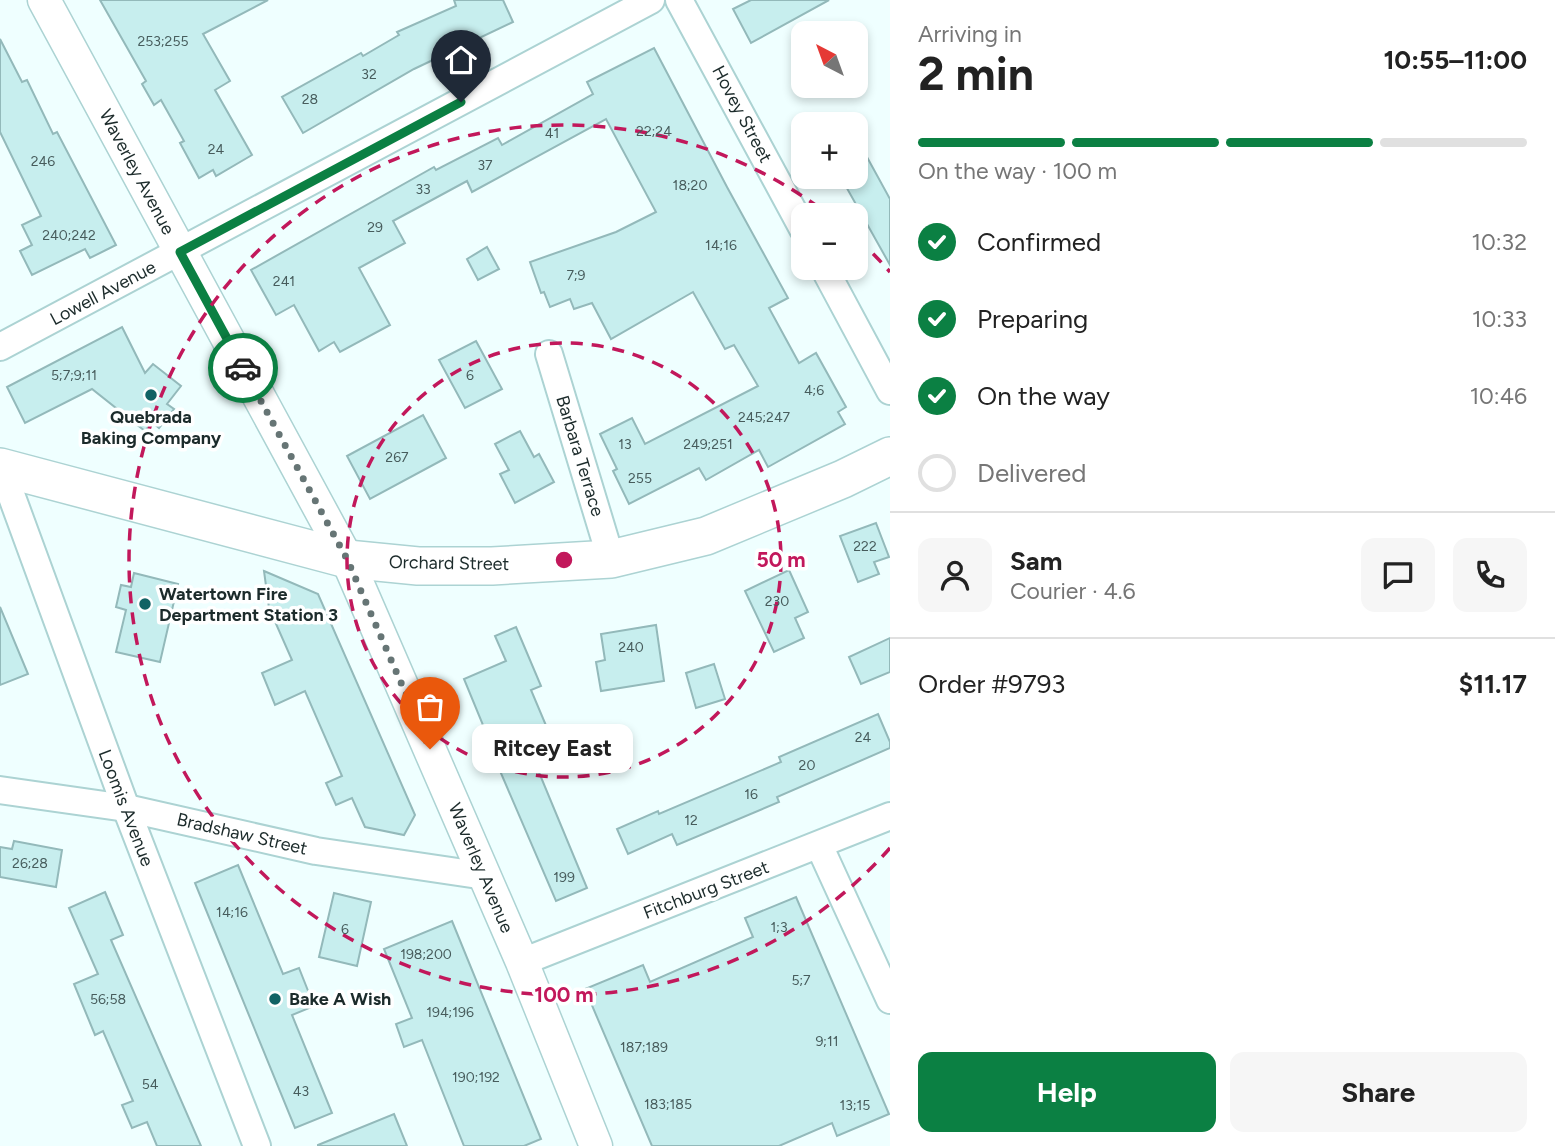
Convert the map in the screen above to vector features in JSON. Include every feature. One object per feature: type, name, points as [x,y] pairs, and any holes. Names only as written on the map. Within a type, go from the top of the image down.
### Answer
[{"type":"main road","name":"Orchard Street","points":[[1,467],[347,559],[418,566],[492,566],[611,559],[706,536],[831,484],[890,456]]},
{"type":"street","name":"Waverley Avenue","points":[[44,0],[347,559],[522,962],[596,1146]]},
{"type":"street","name":"Lowell Avenue","points":[[0,347],[651,0]]},
{"type":"street","name":"Hovey Street","points":[[679,0],[791,207]]},
{"type":"street","points":[[830,280],[890,391]]},
{"type":"street","name":"Barbara Terrace","points":[[549,354],[611,559]]},
{"type":"street","name":"Loomis Avenue","points":[[1,467],[126,808],[257,1146]]},
{"type":"street","name":"Bradshaw Street","points":[[0,790],[126,808],[316,851],[485,876]]},
{"type":"street","name":"Fitchburg Street","points":[[522,962],[890,816]]},
{"type":"street","points":[[820,845],[890,1000]]},
{"type":"building","points":[[100,0],[268,0],[203,34],[230,81],[215,90],[252,155],[216,176],[213,170],[199,178],[180,143],[184,141],[161,100],[154,105],[142,84],[146,81]]},
{"type":"building","points":[[454,0],[503,0],[513,22],[414,69],[303,133],[282,97],[361,53],[363,56],[399,35],[397,32],[456,6]]},
{"type":"building","points":[[751,0],[829,0],[751,43],[733,9]]},
{"type":"building","points":[[0,39],[22,82],[27,80],[53,134],[57,132],[116,245],[90,258],[85,249],[32,275],[20,251],[32,245],[22,225],[41,216],[0,132]]},
{"type":"building","points":[[654,48],[788,298],[769,308],[799,363],[816,353],[846,407],[838,412],[845,424],[768,467],[759,450],[706,480],[699,468],[629,504],[613,471],[617,469],[600,434],[632,418],[645,444],[758,386],[734,345],[725,349],[693,292],[611,339],[592,303],[574,309],[570,299],[550,307],[544,292],[541,293],[530,262],[616,232],[656,212],[606,119],[472,192],[467,181],[393,221],[405,243],[359,268],[390,325],[340,352],[334,342],[319,351],[294,305],[276,315],[251,270],[434,167],[436,170],[498,138],[502,145],[593,94],[587,82]]},
{"type":"building","points":[[868,159],[890,199],[890,265],[868,226],[868,203],[855,203],[847,189],[868,189]]},
{"type":"building","points":[[487,247],[499,269],[478,280],[467,259]]},
{"type":"building","points":[[122,327],[145,373],[153,364],[181,386],[167,404],[174,409],[159,428],[152,422],[145,431],[92,389],[25,423],[7,387]]},
{"type":"building","points":[[476,341],[502,389],[465,408],[439,360]]},
{"type":"building","points":[[423,415],[446,458],[370,499],[347,456]]},
{"type":"building","points":[[520,431],[534,457],[539,454],[554,482],[515,503],[500,474],[509,470],[495,444]]},
{"type":"building","points":[[876,523],[889,557],[874,562],[879,574],[858,582],[840,536]]},
{"type":"building","points":[[789,570],[808,612],[795,618],[804,638],[774,652],[745,591]]},
{"type":"building","points":[[264,571],[318,594],[415,815],[404,835],[365,827],[352,798],[336,805],[326,783],[342,776],[305,691],[275,705],[262,673],[292,660],[269,608]]},
{"type":"building","points":[[134,573],[178,584],[160,662],[116,652],[126,610],[116,607],[121,585],[131,587]]},
{"type":"building","points":[[0,607],[28,674],[0,685]]},
{"type":"building","points":[[656,625],[664,681],[601,691],[596,662],[605,660],[601,634]]},
{"type":"building","points":[[516,627],[541,686],[531,690],[561,761],[538,770],[587,888],[556,901],[488,743],[490,742],[464,679],[506,661],[495,636]]},
{"type":"building","points":[[890,638],[890,672],[861,684],[849,657]]},
{"type":"building","points":[[714,664],[725,699],[696,708],[686,673]]},
{"type":"building","points":[[878,714],[890,748],[777,797],[779,802],[677,845],[672,834],[628,854],[617,829],[781,762],[779,757]]},
{"type":"building","points":[[14,841],[62,850],[56,887],[0,877],[0,847],[12,849]]},
{"type":"building","points":[[238,865],[283,974],[299,968],[314,1006],[292,1015],[332,1113],[295,1128],[195,883]]},
{"type":"building","points":[[105,892],[123,935],[111,940],[201,1146],[157,1146],[147,1122],[132,1128],[122,1105],[133,1101],[103,1031],[95,1035],[74,984],[98,974],[69,908]]},
{"type":"building","points":[[334,893],[371,902],[357,966],[319,957]]},
{"type":"building","points":[[796,897],[889,1114],[837,1136],[832,1123],[779,1146],[652,1146],[585,989],[643,965],[650,982],[753,937],[745,918]]},
{"type":"building","points":[[452,921],[541,1139],[524,1146],[464,1146],[422,1040],[404,1047],[396,1024],[412,1018],[384,949]]},
{"type":"building","points":[[394,1114],[407,1146],[318,1146],[318,1145]]},
{"type":"way so far","points":[[243,368],[347,559],[430,749]]},
{"type":"place","name":"Quebrada Baking Company","points":[[151,395]]},
{"type":"place","name":"Watertown Fire Department Station 3","points":[[145,604]]},
{"type":"place","name":"Ritcey East","points":[[430,749]]},
{"type":"place","name":"Bake A Wish","points":[[275,999]]},
{"type":"route","points":[[243,368],[180,252],[461,102]]}]
